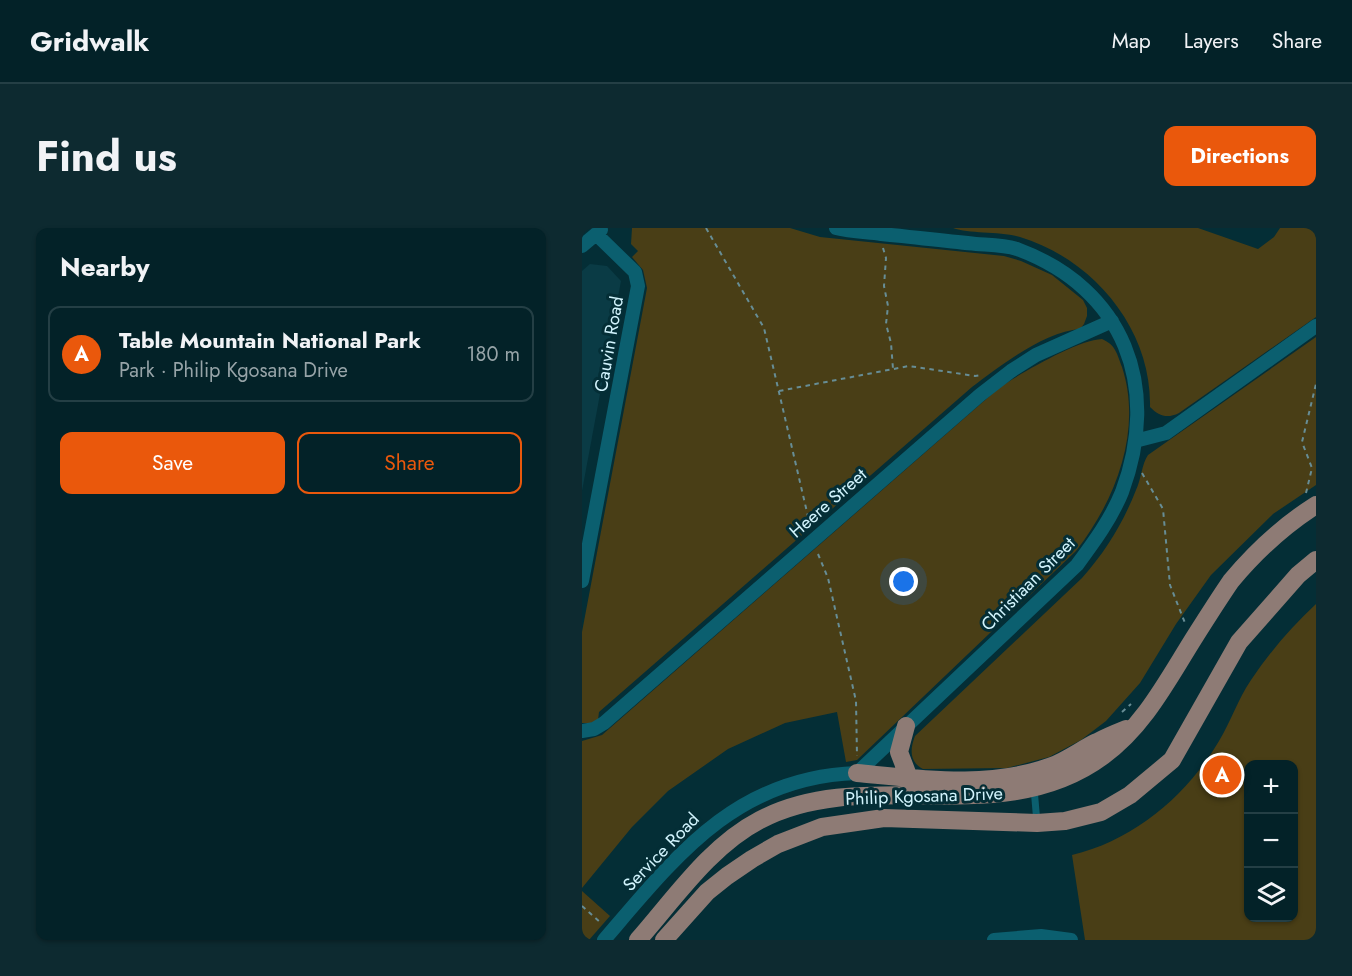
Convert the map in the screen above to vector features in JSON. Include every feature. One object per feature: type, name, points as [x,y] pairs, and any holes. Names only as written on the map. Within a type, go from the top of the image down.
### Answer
[{"type":"main road","name":"Philip Kgosana Drive","points":[[638,940],[692,877],[735,836],[760,820],[788,808],[849,797],[1014,793],[1081,770],[1104,756],[1136,725],[1159,696],[1231,581],[1262,546],[1316,505]]},
{"type":"main road","name":"Philip Kgosana Drive","points":[[664,940],[707,892],[727,876],[778,844],[822,827],[884,818],[1037,823],[1065,821],[1101,812],[1130,795],[1172,760],[1239,642],[1299,574],[1316,560]]},
{"type":"main road","points":[[857,773],[969,780],[1019,776],[1054,765],[1097,742],[1136,725]]},
{"type":"main road","points":[[906,726],[899,752],[909,778]]},
{"type":"street","name":"Christiaan Street","points":[[836,228],[1015,248],[1066,273],[1091,294],[1112,321],[1132,364],[1138,398],[1135,441],[1122,492],[1103,531],[1077,566],[857,773]]},
{"type":"street","points":[[582,246],[599,231]]},
{"type":"street","name":"Cauvin Road","points":[[582,581],[638,286],[630,266],[599,231]]},
{"type":"street","name":"Heere Street","points":[[582,731],[594,729],[604,723],[813,539],[1011,371],[1058,344],[1112,321]]},
{"type":"street","points":[[1135,441],[1166,433],[1316,326]]},
{"type":"street","name":"Service Road","points":[[604,934],[692,843],[725,815],[759,795],[796,782],[857,773]]},
{"type":"street","points":[[994,940],[1041,936],[1071,940]]},
{"type":"lane","points":[[1034,788],[1037,823]]},
{"type":"path","points":[[706,228],[764,328],[813,539],[828,578],[856,701],[857,773]]},
{"type":"path","points":[[879,233],[886,258],[884,286],[888,306],[886,324],[891,343],[893,369]]},
{"type":"path","points":[[779,391],[909,366],[975,376],[1011,371]]},
{"type":"path","points":[[1316,384],[1302,442],[1312,468],[1306,493],[1316,488]]},
{"type":"path","points":[[1138,467],[1163,509],[1170,585],[1185,623],[1191,614]]},
{"type":"path","points":[[1121,713],[1136,699]]},
{"type":"path","points":[[582,906],[604,934]]},
{"type":"shaded area","points":[[632,228],[790,228],[820,237],[1004,256],[1052,275],[1083,300],[1087,308],[1087,316],[1080,329],[1053,336],[1023,351],[972,387],[599,712],[598,720],[582,723],[582,632],[647,288],[643,270],[632,257],[638,251],[631,244]]},
{"type":"shaded area","points":[[953,228],[1198,228],[1258,249],[1274,237],[1280,228],[1316,228],[1316,317],[1179,413],[1163,416],[1150,407],[1148,378],[1141,351],[1129,325],[1113,301],[1094,280],[1047,247],[1020,237]]},
{"type":"shaded area","points":[[590,264],[607,266],[621,281],[582,491],[582,271]]},
{"type":"shaded area","points":[[1316,337],[1316,485],[1273,514],[1211,575],[1176,624],[1140,683],[1106,721],[1081,740],[1049,757],[1007,768],[923,769],[918,766],[912,755],[915,736],[1082,578],[1099,558],[1125,514],[1138,486],[1148,455]]},
{"type":"shaded area","points":[[1102,339],[1113,347],[1117,354],[1128,391],[1127,440],[1122,464],[1103,510],[1076,551],[857,760],[846,762],[837,712],[785,723],[728,749],[668,791],[632,827],[582,888],[582,741],[602,735],[1000,387],[1065,351]]},
{"type":"shaded area","points":[[1316,604],[1316,940],[1085,940],[1072,855],[1095,848],[1138,827],[1175,797],[1206,761],[1246,687],[1281,640]]},
{"type":"shaded area","points":[[582,891],[610,916],[589,940],[582,940]]},
{"type":"place","name":"Table Mountain National Park","points":[[1222,775]]}]
